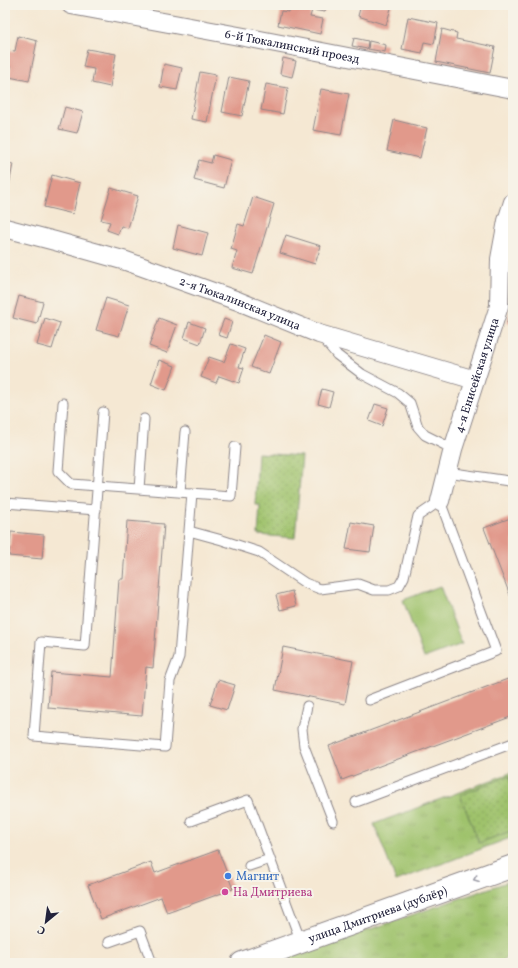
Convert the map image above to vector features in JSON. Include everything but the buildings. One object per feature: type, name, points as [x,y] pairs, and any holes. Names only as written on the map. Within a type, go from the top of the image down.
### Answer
[{"type":"main road","name":"улица Дмитриева (дублёр)","points":[[242,963],[513,866]]},
{"type":"street","name":"6-й Тюкалинский проезд","points":[[70,5],[255,38],[513,89]]},
{"type":"street","name":"4-я Енисейская улица","points":[[440,501],[453,449],[499,306],[500,259],[507,221],[513,202]]},
{"type":"street","name":"2-я Тюкалинская улица","points":[[5,228],[126,261],[238,301],[319,334],[475,380]]},
{"type":"lane","points":[[319,334],[338,356],[362,374],[398,393],[410,403],[418,427],[425,435],[453,449]]},
{"type":"lane","points":[[63,403],[58,471],[71,484],[231,496],[235,447]]},
{"type":"lane","points":[[103,412],[85,646],[41,642],[34,736],[164,747],[170,681],[179,657],[192,493]]},
{"type":"lane","points":[[139,489],[144,419]]},
{"type":"lane","points":[[180,492],[185,432]]},
{"type":"lane","points":[[447,472],[509,480],[513,479]]},
{"type":"lane","points":[[189,531],[259,552],[305,583],[320,589],[358,584],[374,590],[389,590],[399,586],[404,577],[418,516],[440,501],[496,651],[369,700]]},
{"type":"lane","points":[[5,502],[96,510]]},
{"type":"lane","points":[[307,706],[302,729],[304,746],[334,821]]},
{"type":"lane","points":[[356,802],[513,743]]},
{"type":"lane","points":[[191,822],[248,800],[300,942]]},
{"type":"lane","points":[[249,866],[270,859]]},
{"type":"lane","points":[[109,942],[140,931],[152,963]]},
{"type":"green space","points":[[258,453],[302,456],[295,538],[258,535],[260,505],[255,505]]},
{"type":"green space","points":[[440,586],[462,644],[424,658],[403,600]]},
{"type":"green space","points":[[513,772],[513,837],[396,881],[374,824]]},
{"type":"green space","points":[[509,776],[513,787],[513,830],[479,843],[460,795]]},
{"type":"green space","points":[[513,880],[513,952],[508,954],[503,963],[273,963]]},
{"type":"place","name":"Магнит","points":[[228,876]]},
{"type":"place","name":"На Дмитриева","points":[[225,892]]}]
